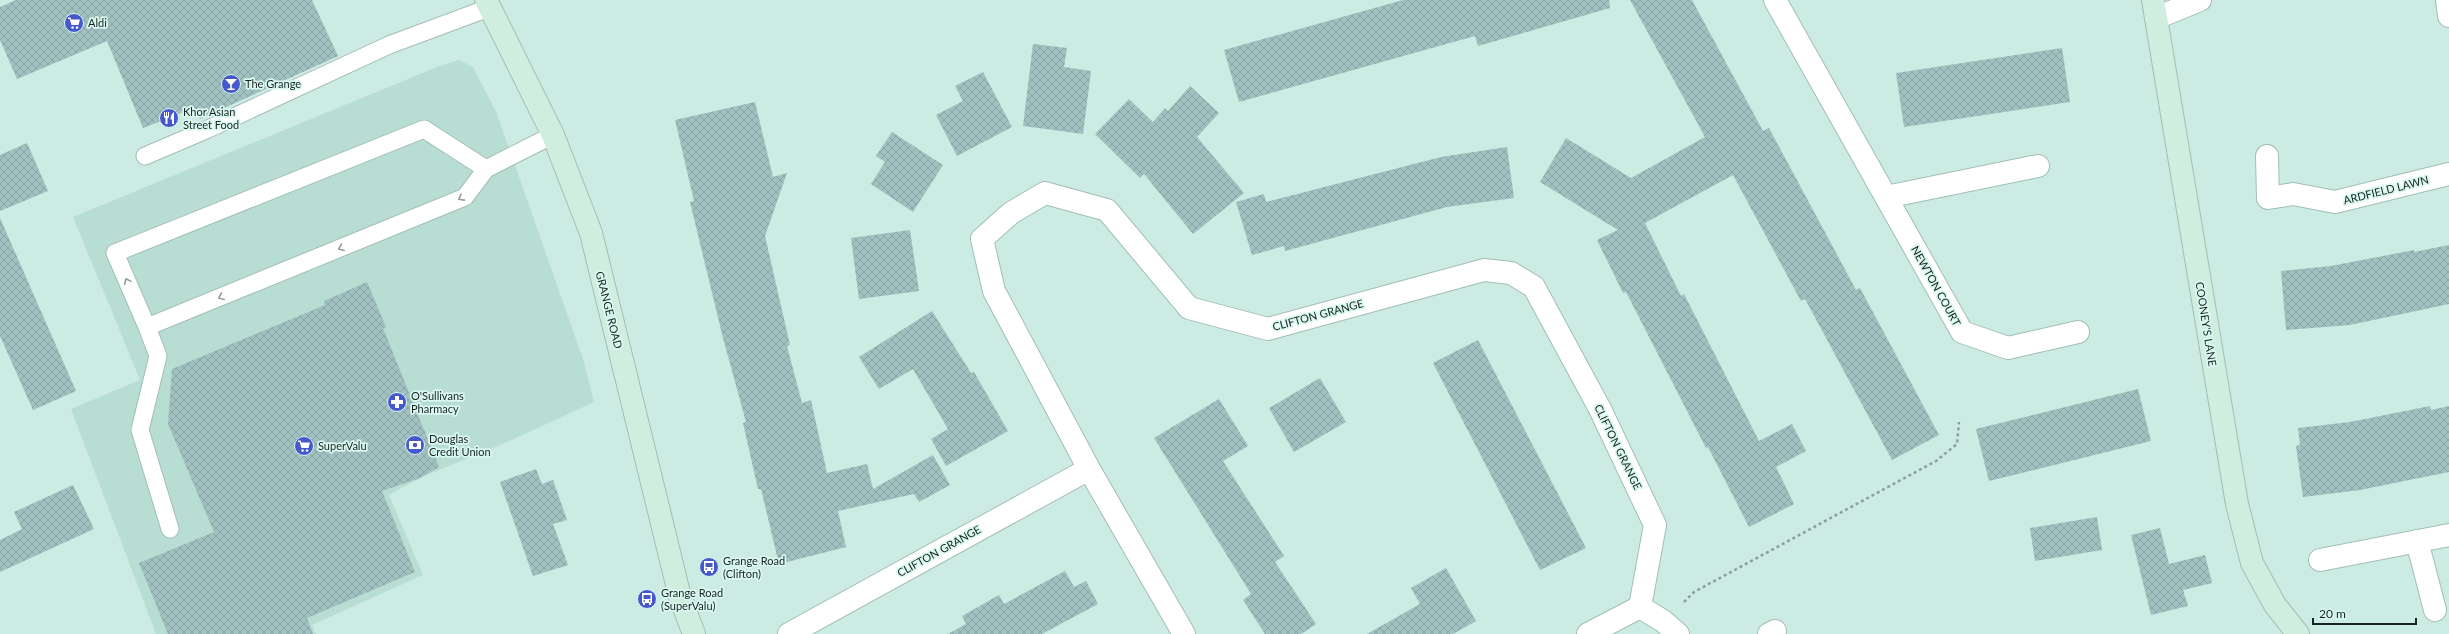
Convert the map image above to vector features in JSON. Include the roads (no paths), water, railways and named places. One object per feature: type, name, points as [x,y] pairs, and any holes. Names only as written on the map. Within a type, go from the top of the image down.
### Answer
[{"type":"main road","name":"GRANGE ROAD","points":[[489,4],[553,135],[591,233],[680,597],[694,634]]},
{"type":"main road","name":"COONEY'S LANE","points":[[2155,9],[2237,504],[2252,563],[2274,604],[2298,634]]},
{"type":"street","name":"NEWTON COURT","points":[[1775,0],[1962,332],[2008,348],[2078,332]]},
{"type":"street","points":[[2155,9],[2200,0]]},
{"type":"street","points":[[2447,0],[2449,16]]},
{"type":"street","name":"ARDFIELD LAWN","points":[[2266,156],[2268,198],[2293,194],[2335,202],[2449,174]]},
{"type":"street","points":[[1886,196],[2038,166]]},
{"type":"street","name":"CLIFTON GRANGE","points":[[1184,634],[1089,469],[994,291],[982,239],[1011,213],[1045,193],[1107,210],[1189,308],[1268,329],[1484,270],[1511,273],[1534,287],[1600,409],[1655,525],[1640,607]]},
{"type":"street","name":"CLIFTON GRANGE","points":[[789,634],[1089,469]]},
{"type":"street","points":[[2320,560],[2449,535]]},
{"type":"street","points":[[2417,541],[2435,610]]},
{"type":"street","points":[[1588,634],[1640,607],[1671,627]]},
{"type":"lane","points":[[145,156],[206,130],[389,45],[489,4]]},
{"type":"lane","points":[[170,529],[140,430],[158,356],[115,253],[424,129],[486,169]]},
{"type":"lane","points":[[147,327],[465,197],[486,169],[553,135]]},
{"type":"place","name":"Aldi","points":[[74,23]]},
{"type":"place","name":"The Grange","points":[[231,84]]},
{"type":"place","name":"Khor Asian Street Food","points":[[169,118]]},
{"type":"place","name":"O'Sullivans Pharmacy","points":[[397,402]]},
{"type":"place","name":"Douglas Credit Union","points":[[415,445]]},
{"type":"place","name":"SuperValu","points":[[304,446]]},
{"type":"place","name":"Grange Road (Clifton)","points":[[709,567]]},
{"type":"place","name":"Grange Road (SuperValu)","points":[[647,599]]}]
